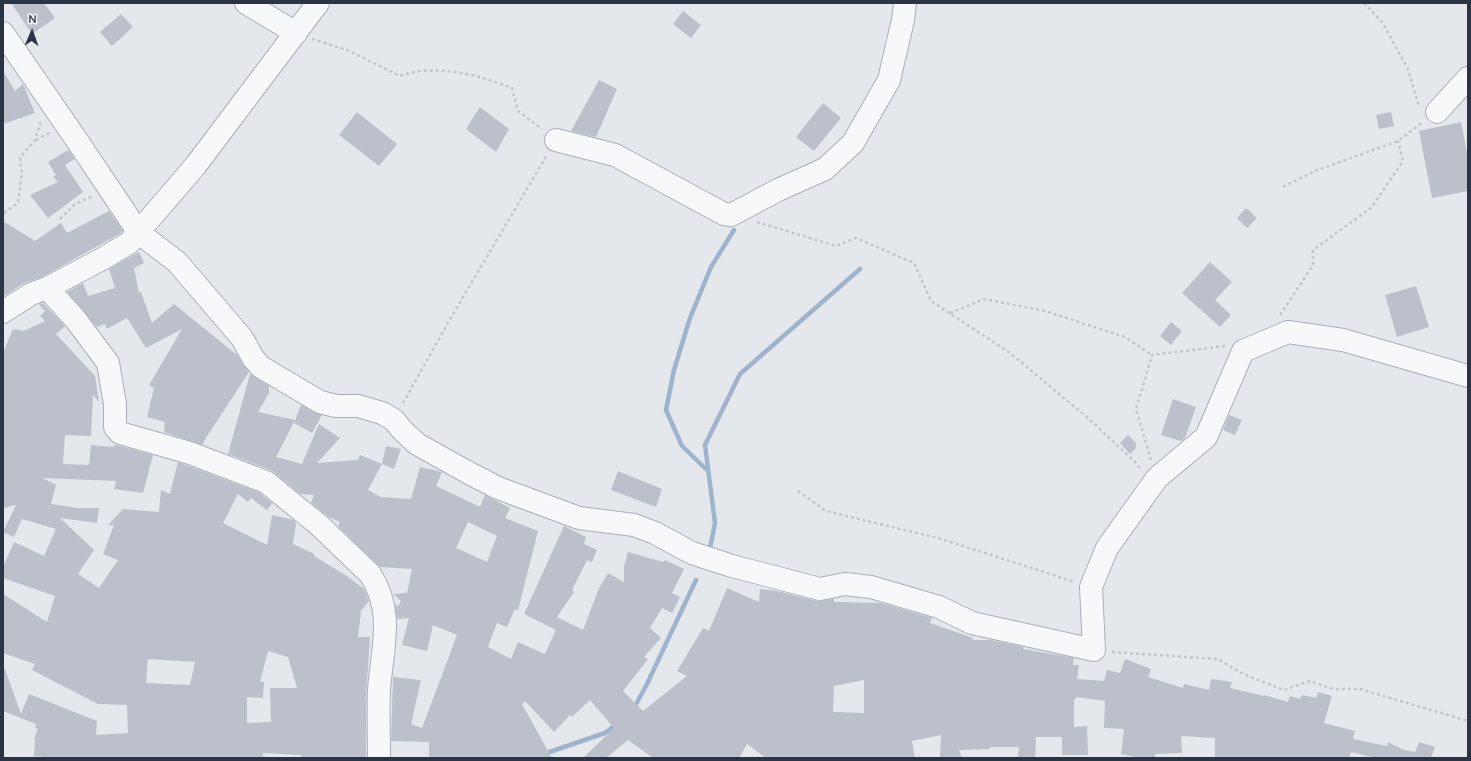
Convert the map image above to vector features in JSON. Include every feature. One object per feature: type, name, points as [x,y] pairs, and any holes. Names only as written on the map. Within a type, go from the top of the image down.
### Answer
[{"type":"street","points":[[246,3],[296,33]]},
{"type":"street","points":[[3,312],[31,294],[47,288],[129,243],[196,165],[318,3]]},
{"type":"street","points":[[556,140],[615,155],[724,214],[731,214],[778,190],[825,169],[853,143],[889,80],[903,20],[905,3]]},
{"type":"street","points":[[3,33],[139,233],[177,262],[242,338],[253,358],[261,367],[320,402],[336,406],[358,406],[382,412],[394,420],[417,444],[498,488],[579,518],[634,525],[655,533],[692,553],[732,566],[820,589],[845,584],[871,587],[939,607],[972,623],[1094,650],[1091,587],[1107,548],[1154,481],[1206,437],[1243,351],[1288,332],[1343,340],[1468,376]]},
{"type":"street","points":[[1437,112],[1468,78]]},
{"type":"street","points":[[47,288],[89,336],[108,363],[115,404],[115,427],[120,433],[202,457],[266,482],[312,519],[370,574],[376,583],[383,601],[385,624],[385,650],[379,690],[379,758]]},
{"type":"path","points":[[1364,3],[1382,22],[1408,69],[1420,109],[1437,112]]},
{"type":"path","points":[[296,33],[347,50],[400,76],[425,69],[489,79],[512,88],[518,111],[556,140],[449,321],[394,420]]},
{"type":"path","points":[[4,213],[18,203],[22,174],[20,158],[35,140],[47,97]]},
{"type":"path","points":[[1283,187],[1315,171],[1398,141],[1437,112]]},
{"type":"path","points":[[1279,317],[1314,265],[1313,250],[1370,208],[1403,161],[1398,141]]},
{"type":"path","points":[[60,219],[75,204],[96,195],[113,194]]},
{"type":"path","points":[[731,214],[836,246],[856,238],[914,263],[931,301],[1010,353],[1088,418],[1154,481]]},
{"type":"path","points":[[949,313],[984,299],[1045,311],[1125,337],[1152,355],[1223,346],[1243,351]]},
{"type":"path","points":[[1152,355],[1136,410],[1154,481]]},
{"type":"path","points":[[798,491],[826,511],[938,538],[1091,587]]},
{"type":"path","points":[[1094,650],[1218,659],[1243,674],[1284,690],[1310,681],[1333,689],[1360,690],[1468,721]]},
{"type":"building","points":[[11,3],[44,3],[55,18],[32,34]]},
{"type":"building","points":[[683,11],[701,25],[691,38],[673,24]]},
{"type":"building","points":[[121,14],[133,27],[112,46],[100,32]]},
{"type":"building","points":[[3,71],[15,91],[23,84],[35,113],[3,124]]},
{"type":"building","points":[[599,80],[617,89],[596,137],[571,131]]},
{"type":"building","points":[[823,103],[841,118],[814,151],[796,137]]},
{"type":"building","points":[[480,107],[509,129],[496,152],[466,129]]},
{"type":"building","points":[[357,112],[397,144],[379,166],[339,135]]},
{"type":"building","points":[[1391,112],[1394,126],[1379,129],[1376,115]]},
{"type":"building","points":[[1461,122],[1468,157],[1468,191],[1432,198],[1419,131]]},
{"type":"building","points":[[68,150],[75,159],[65,165],[83,192],[48,218],[30,195],[58,182],[53,177],[56,175],[48,162]]},
{"type":"building","points":[[1246,208],[1257,218],[1247,228],[1237,218]]},
{"type":"building","points":[[109,211],[123,231],[121,233],[42,277],[24,283],[3,297],[3,221],[35,241],[61,223],[67,233]]},
{"type":"building","points":[[139,252],[144,263],[134,268],[139,293],[141,292],[152,323],[174,304],[237,355],[249,372],[204,441],[203,445],[164,432],[165,422],[147,417],[154,388],[149,385],[182,329],[146,348],[127,318],[107,329],[105,324],[97,327],[67,292],[83,283],[88,296],[115,288],[109,269]]},
{"type":"building","points":[[1210,262],[1232,282],[1215,300],[1231,315],[1220,327],[1182,293]]},
{"type":"building","points":[[1416,286],[1429,327],[1397,337],[1385,295]]},
{"type":"building","points":[[43,303],[65,326],[56,334],[95,376],[99,402],[93,395],[91,436],[65,435],[63,464],[89,465],[91,445],[112,447],[116,445],[153,455],[143,493],[114,489],[116,481],[43,478],[56,485],[51,504],[78,508],[99,508],[97,523],[60,518],[94,550],[78,574],[99,588],[118,560],[103,554],[114,525],[108,525],[123,509],[159,512],[161,490],[170,494],[178,462],[260,493],[272,503],[267,510],[251,498],[248,502],[238,494],[223,523],[267,545],[272,515],[294,520],[296,523],[293,544],[314,554],[314,556],[347,576],[364,589],[366,593],[369,601],[361,611],[358,637],[370,637],[366,698],[366,758],[301,758],[301,755],[263,753],[263,758],[53,758],[34,756],[34,739],[38,729],[35,728],[36,724],[3,711],[3,669],[5,669],[21,714],[29,694],[97,721],[96,735],[128,733],[127,705],[98,704],[32,670],[35,664],[3,653],[3,594],[47,622],[55,596],[3,578],[3,567],[14,542],[44,556],[56,529],[22,519],[14,537],[3,532],[16,505],[3,508],[3,353],[13,329],[24,331],[45,321],[40,316],[45,311],[39,305]],"holes":[[[268,651],[288,657],[297,688],[270,688],[271,722],[247,723],[247,697],[263,698],[264,682],[260,682]],[[148,659],[195,662],[190,685],[146,683]]]},
{"type":"building","points":[[1171,322],[1182,331],[1171,345],[1160,336]]},
{"type":"building","points":[[250,374],[269,386],[269,393],[258,412],[295,420],[276,457],[302,464],[319,424],[340,438],[317,463],[358,460],[360,455],[382,464],[368,490],[381,497],[411,499],[420,467],[442,472],[436,486],[480,507],[485,495],[510,508],[505,518],[538,531],[518,610],[515,609],[507,627],[497,623],[488,647],[511,659],[518,642],[545,654],[556,630],[524,614],[564,526],[586,537],[584,544],[597,550],[592,562],[587,560],[572,590],[574,592],[557,617],[583,630],[599,588],[608,573],[624,582],[624,567],[628,552],[663,562],[665,560],[684,569],[672,593],[680,597],[672,613],[662,608],[650,628],[661,638],[644,657],[648,659],[623,691],[643,711],[687,676],[677,671],[703,628],[709,631],[727,588],[759,602],[760,589],[777,591],[817,601],[834,599],[834,602],[881,603],[932,618],[930,623],[973,638],[972,640],[991,640],[1024,647],[1023,649],[1074,658],[1073,665],[1079,665],[1077,679],[1104,681],[1107,670],[1120,673],[1125,659],[1151,669],[1148,677],[1183,688],[1184,684],[1209,690],[1211,679],[1232,682],[1230,688],[1288,702],[1290,696],[1300,699],[1302,695],[1316,698],[1318,692],[1332,696],[1324,723],[1355,731],[1353,739],[1387,746],[1388,742],[1404,750],[1415,752],[1419,742],[1435,747],[1431,758],[1376,758],[1351,752],[1350,758],[1215,758],[1215,738],[1181,736],[1182,753],[1155,754],[1155,758],[1141,758],[1121,754],[1124,729],[1104,728],[1105,701],[1076,697],[1075,700],[1074,699],[1074,727],[1087,726],[1088,755],[1062,755],[1062,737],[1036,737],[1035,758],[1018,758],[1019,747],[990,747],[990,749],[959,750],[962,758],[940,758],[941,735],[912,741],[915,758],[766,758],[747,744],[739,758],[653,758],[628,740],[606,758],[583,758],[614,728],[590,700],[572,717],[570,715],[554,732],[525,701],[522,704],[552,758],[429,758],[429,742],[391,741],[393,677],[421,680],[411,724],[422,728],[457,635],[433,625],[427,651],[402,645],[409,618],[397,619],[395,605],[398,606],[401,601],[393,594],[407,593],[412,569],[380,567],[338,526],[340,522],[329,517],[311,503],[314,495],[300,494],[271,470],[228,454]],"holes":[[[468,522],[497,536],[487,562],[456,548]],[[864,680],[864,713],[833,712],[834,686]]]},
{"type":"building","points":[[1173,399],[1196,407],[1185,438],[1181,441],[1161,435]]},
{"type":"building","points":[[301,405],[322,415],[312,433],[294,423]]},
{"type":"building","points":[[1229,415],[1242,420],[1235,435],[1223,430]]},
{"type":"building","points":[[1128,435],[1136,443],[1136,448],[1130,454],[1120,443]]},
{"type":"building","points":[[386,446],[401,449],[394,469],[382,464]]},
{"type":"building","points":[[618,471],[662,489],[656,507],[611,490]]},
{"type":"waterway","points":[[708,471],[682,446],[666,410],[674,370],[690,318],[711,267],[734,230]]},
{"type":"waterway","points":[[710,548],[715,523],[705,445],[740,374],[860,269]]},
{"type":"waterway","points":[[634,708],[647,684],[696,580]]},
{"type":"waterway","points":[[532,758],[605,733],[617,724]]}]
